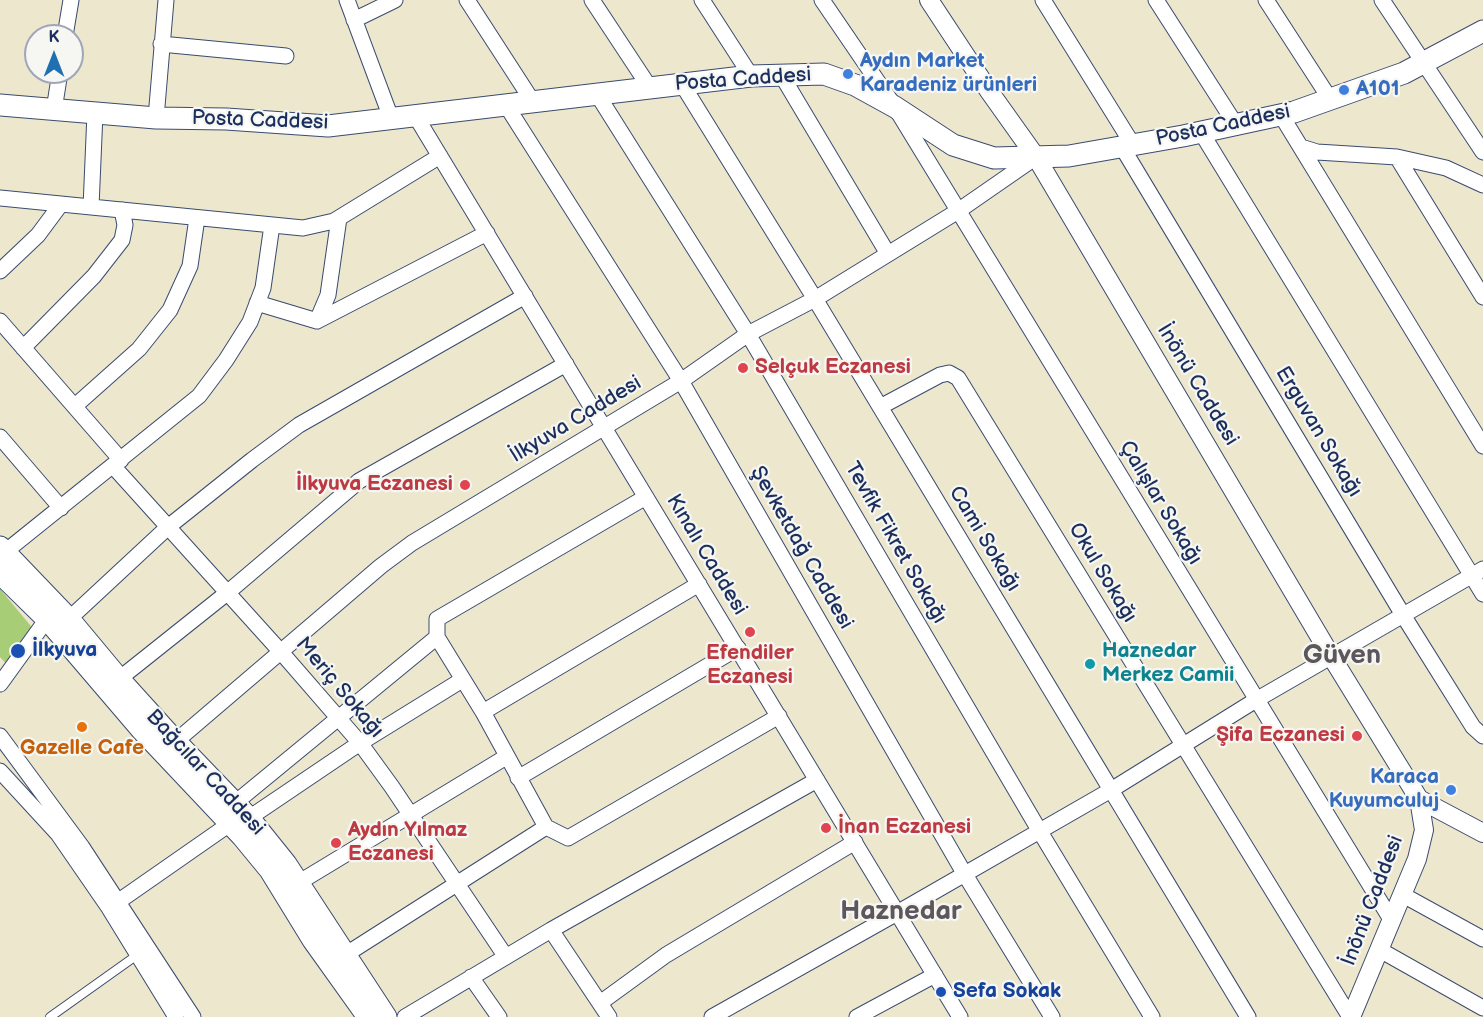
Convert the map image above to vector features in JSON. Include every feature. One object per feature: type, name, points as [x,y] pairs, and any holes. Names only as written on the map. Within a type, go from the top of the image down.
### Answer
[{"type":"main road","name":"Posta Caddesi","points":[[0,105],[156,118],[226,119],[328,126],[751,76],[824,74],[855,85],[894,107],[952,145],[994,158],[1069,156],[1281,115],[1404,73],[1483,31]]},
{"type":"main road","name":"Bağcılar Caddesi","points":[[2,557],[69,619],[119,679],[169,747]]},
{"type":"main road","points":[[2,557],[47,619],[169,747],[238,815],[313,940],[368,1017]]},
{"type":"main road","name":"Bağcılar Caddesi","points":[[238,815],[286,864],[386,1017]]},
{"type":"street","points":[[67,24],[71,0]]},
{"type":"street","points":[[156,118],[166,0]]},
{"type":"street","points":[[347,0],[391,118]]},
{"type":"street","points":[[354,20],[394,0]]},
{"type":"street","points":[[592,0],[650,88]]},
{"type":"street","points":[[702,0],[751,76]]},
{"type":"street","name":"Çalışlar Sokağı","points":[[822,0],[894,107],[1392,921]]},
{"type":"street","name":"İnönü Caddesi","points":[[929,0],[1036,157],[1331,656],[1419,799],[1424,830],[1417,859],[1351,1017]]},
{"type":"street","name":"Erguvan Sokağı","points":[[1043,0],[1403,615],[1473,727],[1483,736]]},
{"type":"street","points":[[1156,0],[1236,125]]},
{"type":"street","points":[[1266,0],[1330,99]]},
{"type":"street","points":[[1382,0],[1483,152]]},
{"type":"street","points":[[470,1],[533,102]]},
{"type":"street","points":[[161,44],[286,56]]},
{"type":"street","points":[[782,76],[888,254]]},
{"type":"street","points":[[54,110],[58,84]]},
{"type":"street","name":"Cami Sokağı","points":[[682,84],[815,299],[1248,1017]]},
{"type":"street","name":"Tevfik Fikret Sokağı","points":[[597,94],[748,334],[1039,830],[1152,1017]]},
{"type":"street","name":"Şevketdağ Caddesi","points":[[506,105],[681,381],[964,873],[1052,1017]]},
{"type":"street","points":[[91,207],[95,113]]},
{"type":"street","name":"Kınalı Caddesi","points":[[415,115],[960,1017]]},
{"type":"street","points":[[1281,115],[1483,446]]},
{"type":"street","points":[[1201,132],[1478,572],[1483,594]]},
{"type":"street","points":[[1301,147],[1317,152],[1397,157],[1446,168],[1483,185]]},
{"type":"street","points":[[0,198],[303,228],[339,218],[440,156]]},
{"type":"street","name":"İlkyuva Caddesi","points":[[169,747],[381,566],[412,543],[681,381],[748,334],[815,299],[958,211],[1036,157]]},
{"type":"street","points":[[1397,157],[1483,297]]},
{"type":"street","points":[[0,271],[38,236],[62,204]]},
{"type":"street","points":[[23,348],[94,276],[122,240],[125,225],[122,210]]},
{"type":"street","points":[[75,406],[139,349],[170,310],[190,266],[197,218]]},
{"type":"street","points":[[317,321],[328,295],[339,218]]},
{"type":"street","points":[[2,557],[199,396],[226,360],[250,322],[263,288],[272,225]]},
{"type":"street","points":[[257,303],[317,321],[487,233]]},
{"type":"street","points":[[69,619],[168,527],[299,425],[525,296]]},
{"type":"street","name":"Meriç Sokağı","points":[[0,321],[75,406],[168,527],[360,743],[506,957]]},
{"type":"street","points":[[119,679],[227,593],[359,481],[566,364]]},
{"type":"street","name":"Okul Sokağı","points":[[880,407],[940,375],[950,373],[958,378],[1351,1017]]},
{"type":"street","points":[[0,437],[61,508]]},
{"type":"street","points":[[646,497],[437,619],[437,637],[483,712],[546,827],[568,838],[779,716]]},
{"type":"street","points":[[712,1017],[1111,790],[1256,700],[1478,572]]},
{"type":"street","points":[[483,712],[699,584]]},
{"type":"street","points":[[0,684],[47,619]]},
{"type":"street","points":[[238,815],[339,718],[437,637]]},
{"type":"street","points":[[518,778],[738,648]]},
{"type":"street","points":[[113,905],[238,815],[462,680]]},
{"type":"street","points":[[0,736],[82,847],[113,905]]},
{"type":"street","points":[[298,883],[506,757]]},
{"type":"street","points":[[0,771],[58,834],[194,1017]]},
{"type":"street","points":[[405,1017],[551,930],[817,780]]},
{"type":"street","points":[[1419,799],[1483,833]]},
{"type":"street","points":[[345,955],[546,827]]},
{"type":"street","points":[[600,1003],[666,955],[855,842]]},
{"type":"street","points":[[1402,895],[1483,939]]},
{"type":"street","points":[[551,930],[609,1017]]},
{"type":"street","points":[[1380,950],[1483,1008]]},
{"type":"street","points":[[143,951],[177,1017]]},
{"type":"street","points":[[857,1017],[935,975]]},
{"type":"street","points":[[471,977],[499,1017]]},
{"type":"lane","points":[[51,1017],[143,951]]},
{"type":"green space","points":[[0,589],[35,631],[9,667],[0,657]]},
{"type":"place","name":"Aydın Market Karadeniz ürünleri","points":[[848,74]]},
{"type":"place","name":"A101","points":[[1344,90]]},
{"type":"place","name":"Selçuk Eczanesi","points":[[743,368]]},
{"type":"place","name":"İlkyuva Eczanesi","points":[[465,485]]},
{"type":"place","name":"Efendiler Eczanesi","points":[[750,632]]},
{"type":"place","name":"İlkyuva","points":[[18,651]]},
{"type":"place","name":"Haznedar Merkez Camii","points":[[1090,664]]},
{"type":"place","name":"Gazelle Cafe","points":[[82,727]]},
{"type":"place","name":"Şifa Eczanesi","points":[[1357,736]]},
{"type":"place","name":"Karaca Kuyumculuj","points":[[1451,790]]},
{"type":"place","name":"İnan Eczanesi","points":[[826,828]]},
{"type":"place","name":"Aydın Yılmaz Eczanesi","points":[[336,843]]},
{"type":"place","name":"Sefa Sokak","points":[[941,992]]},
{"type":"district","name":"Güven","points":[[1342,656]]},
{"type":"district","name":"Haznedar","points":[[901,912]]}]
